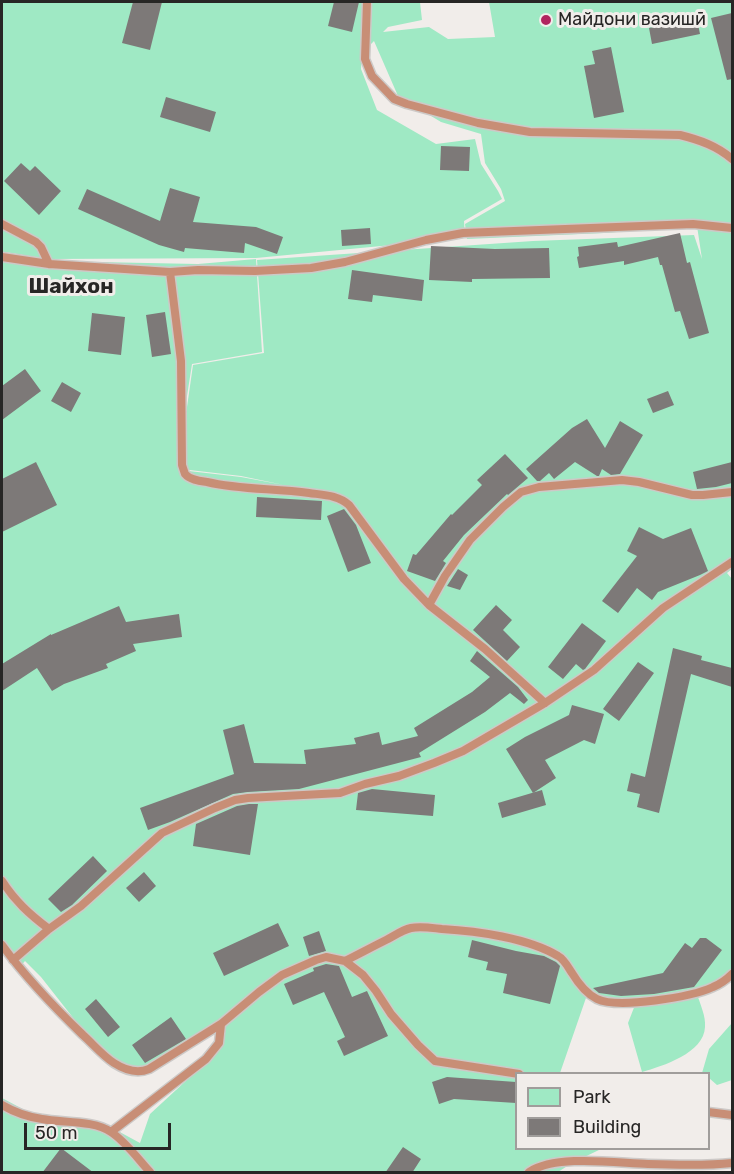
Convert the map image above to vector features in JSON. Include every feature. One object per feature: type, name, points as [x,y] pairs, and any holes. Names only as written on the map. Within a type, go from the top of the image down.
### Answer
[{"type":"lane","points":[[367,2],[365,59],[372,76],[394,99],[478,123],[530,132],[680,135],[707,143],[722,150],[732,159]]},
{"type":"lane","points":[[2,224],[36,242],[50,264]]},
{"type":"lane","points":[[2,257],[50,264],[170,272],[255,271],[311,268],[345,262],[426,240],[463,233],[693,224],[732,228]]},
{"type":"lane","points":[[170,272],[181,361],[182,465],[185,474],[190,478],[217,485],[283,489],[331,496],[349,504],[404,579],[429,604],[485,649],[545,703]]},
{"type":"lane","points":[[429,604],[470,540],[521,492],[539,487],[622,480],[692,495],[732,492]]},
{"type":"lane","points":[[13,960],[49,929],[81,906],[162,833],[191,818],[241,799],[340,793],[364,784],[399,776],[464,751],[545,703],[594,670],[663,608],[732,562]]},
{"type":"lane","points":[[2,881],[30,915],[49,929]]},
{"type":"lane","points":[[345,961],[402,931],[421,927],[470,931],[546,950],[561,958],[573,976],[593,997],[611,1004],[646,1002],[698,992],[714,987],[732,974]]},
{"type":"lane","points":[[2,945],[42,995],[113,1063],[131,1071],[150,1069],[221,1024],[282,975],[321,958],[329,958],[345,961],[363,975],[391,1014],[430,1058],[441,1063],[515,1073]]},
{"type":"lane","points":[[111,1132],[206,1059],[219,1043],[221,1024]]},
{"type":"lane","points":[[2,1105],[18,1113],[41,1119],[93,1125],[111,1132],[150,1173]]},
{"type":"lane","points":[[710,1112],[732,1115]]},
{"type":"lane","points":[[529,1173],[543,1166],[561,1162],[715,1165],[732,1163]]},
{"type":"green space","points":[[2,2],[420,2],[422,20],[388,27],[383,32],[429,27],[448,39],[495,37],[489,2],[732,2],[732,569],[727,573],[732,579],[732,977],[697,994],[705,1023],[703,1036],[698,1044],[681,1057],[642,1072],[628,1023],[635,1005],[587,995],[560,1072],[515,1072],[515,1150],[599,1150],[558,1172],[2,1172],[2,1098],[32,1114],[105,1124],[140,1143],[150,1114],[189,1078],[218,1042],[224,1025],[138,1070],[111,1058],[85,1033],[41,977],[25,961],[18,969],[2,950]],"holes":[[[374,41],[398,96],[441,122],[481,134],[485,163],[501,189],[505,201],[465,224],[467,239],[697,226],[702,259],[694,235],[533,241],[257,260],[264,353],[193,365],[181,469],[241,476],[284,485],[180,470],[182,428],[192,364],[262,352],[256,259],[198,264],[46,261],[5,253],[48,259],[256,258],[465,238],[464,221],[502,199],[481,164],[475,139],[436,144],[377,110],[361,69],[362,53]]]},
{"type":"green space","points":[[732,1023],[732,1080],[717,1085],[710,1079],[710,1072],[702,1072],[709,1049]]},
{"type":"building","points":[[133,2],[162,2],[150,50],[122,43]]},
{"type":"building","points":[[334,2],[359,2],[352,32],[328,26]]},
{"type":"building","points":[[732,13],[732,79],[727,80],[711,18]]},
{"type":"building","points":[[697,19],[700,34],[652,44],[649,28]]},
{"type":"building","points":[[611,47],[624,112],[594,118],[584,66],[595,64],[592,51]]},
{"type":"building","points":[[166,97],[216,112],[210,132],[160,117]]},
{"type":"building","points":[[441,146],[470,147],[469,171],[440,170]]},
{"type":"building","points":[[21,163],[30,171],[35,166],[61,191],[39,215],[4,181]]},
{"type":"building","points":[[170,188],[200,197],[193,222],[256,227],[283,237],[277,254],[245,243],[244,253],[185,248],[184,252],[159,245],[78,209],[87,189],[160,221]]},
{"type":"building","points":[[370,228],[371,244],[342,246],[341,230]]},
{"type":"building","points":[[680,233],[709,333],[689,339],[680,311],[675,312],[658,257],[624,265],[624,261],[579,268],[578,247],[617,242],[618,247]]},
{"type":"building","points":[[431,246],[495,249],[549,248],[550,278],[472,279],[472,282],[429,280]]},
{"type":"building","points":[[352,270],[424,280],[422,301],[373,295],[372,302],[348,299]]},
{"type":"building","points":[[165,312],[171,354],[152,357],[146,315]]},
{"type":"building","points":[[92,313],[125,317],[121,355],[88,351]]},
{"type":"building","points":[[25,369],[41,391],[2,420],[2,386]]},
{"type":"building","points":[[62,382],[81,393],[71,412],[51,401]]},
{"type":"building","points":[[668,391],[674,405],[653,413],[647,399]]},
{"type":"building","points":[[587,419],[605,448],[620,421],[643,435],[620,474],[611,475],[602,469],[597,476],[575,462],[554,479],[549,473],[537,481],[526,469],[572,428]]},
{"type":"building","points":[[505,454],[528,478],[507,494],[464,535],[443,561],[446,563],[435,581],[407,571],[413,554],[416,555],[451,514],[482,485],[477,480]]},
{"type":"building","points":[[36,462],[57,505],[2,532],[2,479]]},
{"type":"building","points":[[732,462],[732,483],[697,489],[693,472]]},
{"type":"building","points":[[257,497],[322,501],[321,520],[256,517]]},
{"type":"building","points":[[344,509],[356,525],[371,563],[348,572],[327,516]]},
{"type":"building","points":[[639,527],[663,539],[691,528],[708,571],[658,592],[652,600],[637,588],[618,613],[602,601],[637,556],[627,551]]},
{"type":"building","points":[[458,569],[468,575],[460,590],[447,586]]},
{"type":"building","points":[[496,605],[512,620],[503,630],[520,647],[507,661],[473,630]]},
{"type":"building","points":[[119,606],[126,622],[179,614],[182,637],[133,644],[136,651],[106,664],[108,668],[64,684],[52,691],[37,668],[2,691],[2,664],[51,634]]},
{"type":"building","points":[[582,623],[606,641],[585,669],[583,670],[576,664],[563,679],[548,667]]},
{"type":"building","points":[[673,648],[702,656],[701,660],[732,668],[732,687],[691,674],[659,813],[637,807],[640,794],[627,791],[631,773],[645,777]]},
{"type":"building","points":[[477,651],[518,687],[528,700],[524,704],[510,693],[485,712],[419,753],[421,757],[299,789],[233,794],[148,830],[140,808],[234,774],[223,730],[244,724],[254,763],[306,764],[304,750],[356,744],[354,738],[379,732],[382,745],[418,736],[414,728],[472,692],[490,677],[470,661]]},
{"type":"building","points":[[638,662],[654,673],[619,721],[603,709]]},
{"type":"building","points":[[572,705],[604,714],[595,744],[584,740],[545,760],[556,778],[533,793],[506,749],[569,715]]},
{"type":"building","points":[[372,789],[435,795],[433,816],[356,810],[358,793]]},
{"type":"building","points":[[542,790],[546,805],[502,818],[498,803]]},
{"type":"building","points":[[258,804],[250,855],[193,846],[196,824],[237,806]]},
{"type":"building","points":[[93,856],[107,871],[72,905],[61,912],[48,899]]},
{"type":"building","points":[[144,872],[156,886],[139,902],[126,888]]},
{"type":"building","points":[[278,923],[289,946],[224,976],[213,953]]},
{"type":"building","points":[[319,931],[326,951],[309,956],[303,937]]},
{"type":"building","points":[[700,938],[706,938],[722,950],[694,987],[654,994],[621,996],[599,993],[593,988],[663,973],[685,943],[692,948]]},
{"type":"building","points":[[472,940],[544,956],[556,962],[560,966],[550,1004],[503,993],[507,974],[486,970],[488,962],[468,957]]},
{"type":"building","points":[[326,964],[339,966],[352,997],[367,991],[388,1036],[344,1056],[337,1041],[345,1037],[324,992],[293,1005],[284,984],[314,971],[313,968]]},
{"type":"building","points":[[96,999],[120,1027],[108,1037],[85,1009]]},
{"type":"building","points":[[171,1017],[186,1039],[145,1063],[132,1045]]},
{"type":"building","points":[[447,1077],[515,1082],[515,1103],[454,1099],[439,1104],[432,1082]]},
{"type":"building","points":[[403,1147],[421,1159],[412,1173],[385,1173]]},
{"type":"building","points":[[61,1148],[94,1173],[42,1173]]},
{"type":"place","name":"Майдони вазишӣ","points":[[546,20]]},
{"type":"district","name":"Шайхон","points":[[71,287]]}]
